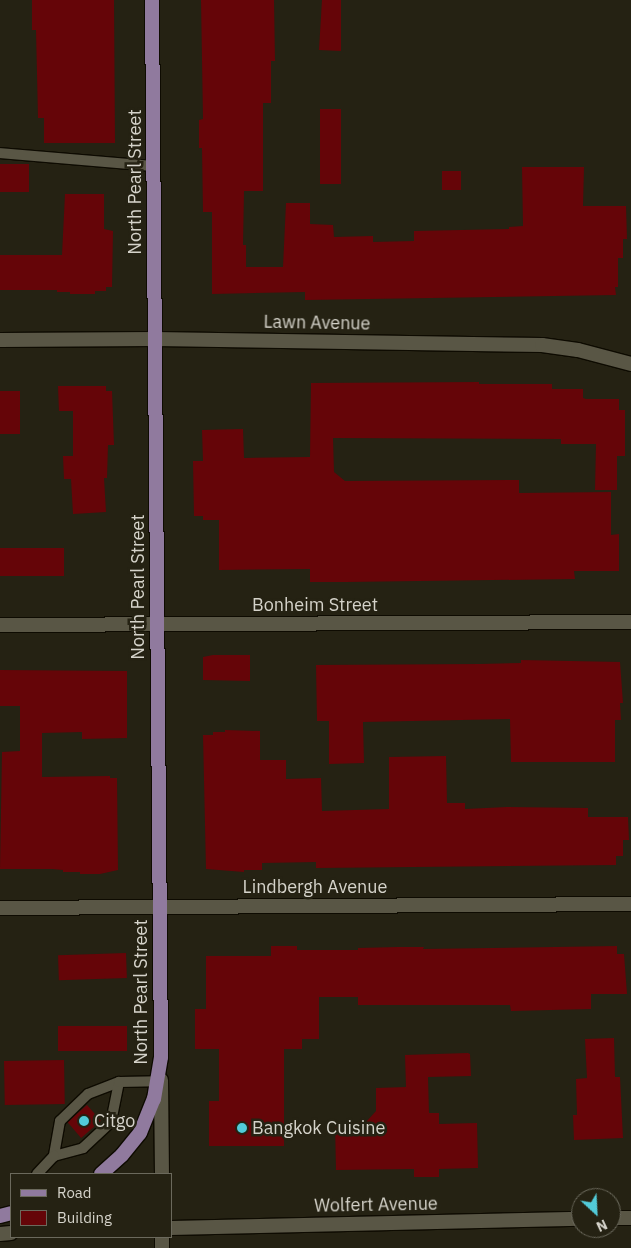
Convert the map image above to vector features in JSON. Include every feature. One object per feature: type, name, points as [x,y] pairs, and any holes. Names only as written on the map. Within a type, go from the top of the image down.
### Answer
[{"type":"main road","name":"North Pearl Street","points":[[152,0],[161,1057]]},
{"type":"main road","points":[[102,1173],[122,1155],[140,1133],[150,1109],[158,1081],[161,1057]]},
{"type":"street","name":"Lawn Avenue","points":[[0,340],[155,339],[542,345],[578,350],[631,364]]},
{"type":"street","name":"Bonheim Street","points":[[0,625],[631,622]]},
{"type":"street","name":"Lindbergh Avenue","points":[[0,908],[631,904]]},
{"type":"street","name":"North Pearl Street","points":[[161,1057],[162,1173]]},
{"type":"street","name":"Wolfert Avenue","points":[[172,1228],[571,1219]]},
{"type":"lane","points":[[0,153],[153,166]]},
{"type":"lane","points":[[54,1156],[60,1121],[88,1094],[119,1082],[158,1081]]},
{"type":"lane","points":[[38,1173],[54,1156],[83,1148],[110,1122],[119,1082]]},
{"type":"building","points":[[32,0],[114,0],[115,143],[44,143],[44,118],[38,118],[36,30],[32,30]]},
{"type":"building","points":[[201,0],[274,0],[275,61],[271,61],[271,103],[263,103],[263,191],[244,191],[243,245],[246,245],[246,267],[283,267],[286,203],[310,203],[310,224],[333,225],[334,237],[373,236],[373,242],[414,241],[414,231],[509,229],[509,227],[523,226],[522,167],[584,167],[583,206],[626,206],[627,239],[623,239],[623,258],[618,258],[618,287],[615,287],[616,295],[305,300],[305,292],[212,294],[212,212],[203,212],[202,148],[199,148],[199,120],[203,119]]},
{"type":"building","points":[[322,0],[341,0],[341,51],[319,50]]},
{"type":"building","points":[[320,109],[341,109],[341,184],[320,184]]},
{"type":"building","points":[[0,164],[29,164],[29,192],[0,192]]},
{"type":"building","points":[[442,171],[461,171],[461,190],[442,190]]},
{"type":"building","points":[[65,194],[104,194],[104,229],[113,231],[112,287],[106,287],[106,291],[95,291],[95,294],[70,294],[70,292],[57,292],[57,290],[0,290],[0,255],[62,255]]},
{"type":"building","points":[[479,382],[479,384],[552,384],[552,389],[583,389],[583,398],[586,399],[619,399],[619,410],[625,410],[625,456],[617,456],[617,490],[595,490],[596,444],[561,444],[561,439],[333,438],[334,472],[345,481],[519,480],[519,493],[611,492],[611,535],[619,534],[619,571],[574,571],[575,579],[310,582],[310,569],[219,570],[219,520],[203,520],[203,516],[194,516],[193,461],[203,461],[202,430],[243,429],[244,458],[310,457],[311,383]]},
{"type":"building","points":[[58,386],[106,386],[106,391],[112,391],[114,445],[108,445],[107,478],[104,478],[106,512],[73,514],[71,479],[64,479],[63,456],[73,456],[73,411],[59,411]]},
{"type":"building","points":[[0,391],[20,391],[20,434],[0,434]]},
{"type":"building","points":[[0,548],[64,548],[64,576],[0,576]]},
{"type":"building","points":[[213,655],[250,655],[250,681],[203,680],[203,657]]},
{"type":"building","points":[[521,660],[620,662],[623,703],[620,703],[621,720],[615,720],[615,762],[511,762],[510,719],[363,722],[364,763],[329,764],[329,721],[317,721],[316,665],[521,663]]},
{"type":"building","points":[[0,670],[127,671],[127,738],[82,739],[82,732],[42,733],[42,777],[110,776],[110,778],[117,778],[118,870],[100,874],[80,874],[80,872],[63,872],[63,870],[52,869],[0,869],[2,752],[20,751],[20,706],[0,706]]},
{"type":"building","points":[[225,730],[260,731],[260,760],[286,760],[286,779],[321,778],[322,811],[389,809],[389,757],[446,756],[447,803],[465,803],[465,809],[507,807],[588,808],[588,817],[628,817],[629,840],[623,840],[623,856],[616,856],[616,865],[316,868],[316,862],[262,863],[262,870],[244,870],[244,872],[206,869],[203,735],[213,735],[213,732],[225,732]]},
{"type":"building","points":[[271,946],[297,946],[297,950],[358,950],[358,948],[398,947],[424,947],[423,949],[617,946],[617,954],[624,954],[627,994],[591,994],[591,1009],[511,1011],[510,1005],[358,1005],[358,997],[319,997],[319,1039],[302,1039],[302,1049],[284,1049],[284,1146],[209,1146],[209,1101],[219,1101],[219,1049],[195,1049],[195,1009],[206,1009],[206,956],[271,956]]},
{"type":"building","points":[[126,953],[127,978],[59,980],[58,955]]},
{"type":"building","points":[[58,1026],[127,1026],[127,1051],[58,1051]]},
{"type":"building","points":[[614,1038],[615,1077],[620,1077],[623,1138],[574,1140],[573,1115],[577,1115],[576,1079],[587,1078],[585,1039]]},
{"type":"building","points":[[470,1054],[471,1076],[428,1077],[429,1113],[439,1113],[439,1124],[477,1123],[478,1168],[439,1169],[439,1177],[414,1177],[414,1169],[336,1170],[335,1123],[366,1122],[376,1111],[376,1088],[406,1087],[405,1055]]},
{"type":"building","points":[[64,1060],[65,1104],[5,1105],[4,1061]]},
{"type":"building","name":"Citgo","points":[[87,1105],[101,1121],[81,1138],[67,1122]]},
{"type":"place","name":"Citgo","points":[[84,1121]]},
{"type":"place","name":"Bangkok Cuisine","points":[[242,1128]]}]
